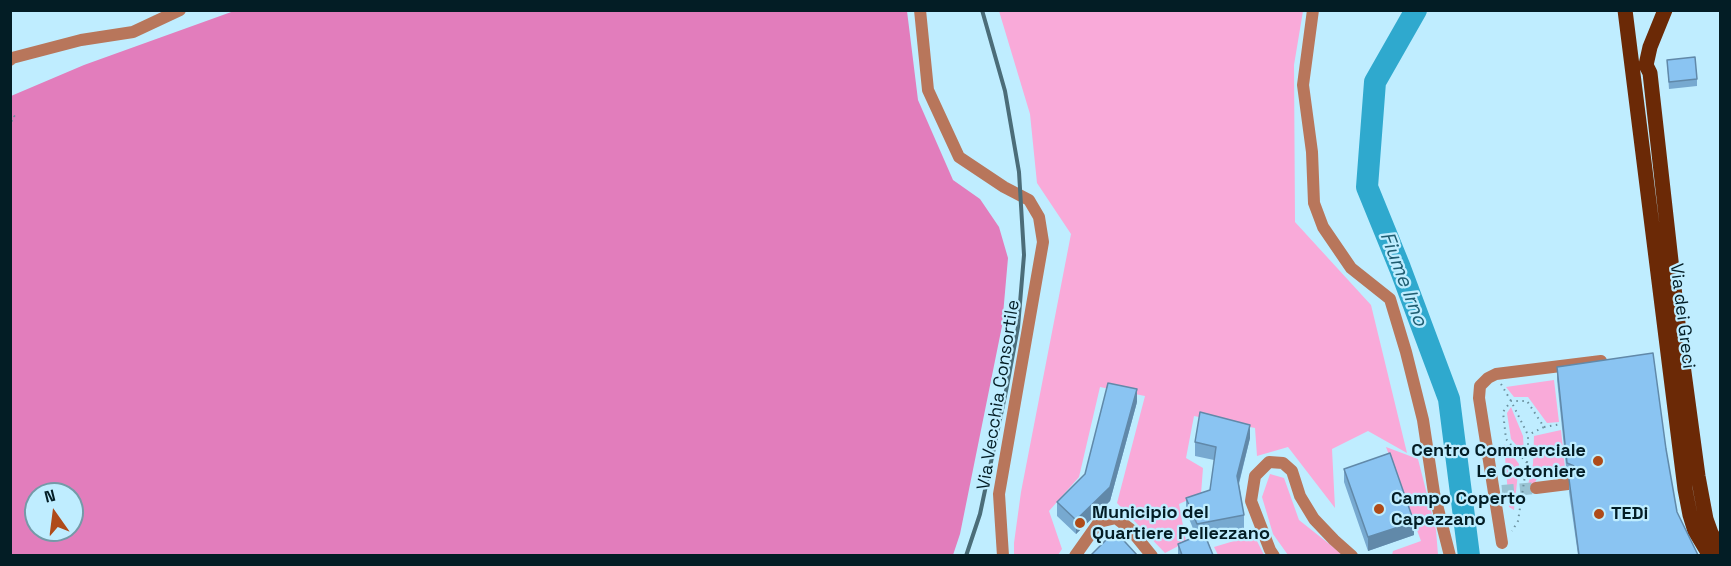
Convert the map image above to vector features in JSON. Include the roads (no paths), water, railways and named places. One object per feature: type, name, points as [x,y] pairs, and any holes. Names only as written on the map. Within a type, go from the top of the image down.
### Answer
[{"type":"main road","name":"Via dei Greci","points":[[1624,10],[1662,353],[1689,515],[1705,553]]},
{"type":"main road","name":"Via dei Greci","points":[[1665,10],[1650,47],[1646,65],[1650,73],[1681,350],[1698,476],[1706,519],[1720,548]]},
{"type":"street","points":[[11,58],[81,40],[134,32],[180,10]]},
{"type":"street","name":"Via Vecchia Consortile","points":[[920,10],[928,90],[959,157],[1004,187],[1029,200],[1039,217],[1043,242],[999,494],[1003,555]]},
{"type":"street","points":[[1313,10],[1303,85],[1312,152],[1314,202],[1323,227],[1351,268],[1390,299],[1423,420],[1434,493],[1450,555]]},
{"type":"street","points":[[1505,541],[1498,490],[1479,398],[1480,386],[1496,374],[1609,360]]},
{"type":"street","points":[[1274,555],[1251,501],[1255,476],[1269,462],[1283,463],[1292,471],[1300,496],[1314,519],[1352,555]]},
{"type":"street","points":[[1536,488],[1568,484]]},
{"type":"street","points":[[1075,555],[1099,522],[1116,518],[1130,529],[1152,555]]},
{"type":"waterway","name":"Fiume Irno","points":[[1416,10],[1375,82],[1367,187],[1449,399],[1469,556]]},
{"type":"tunnel","points":[[1502,491],[1536,488]]},
{"type":"railway","points":[[966,556],[980,514],[1007,386],[1018,327],[1024,255],[1019,172],[1005,91],[982,10]]},
{"type":"place","name":"Centro Commerciale Le Cotoniere","points":[[1598,461]]},
{"type":"place","name":"Campo Coperto Capezzano","points":[[1379,509]]},
{"type":"place","name":"TEDi","points":[[1599,514]]},
{"type":"place","name":"Municipio del Quartiere Pellezzano","points":[[1080,523]]}]
